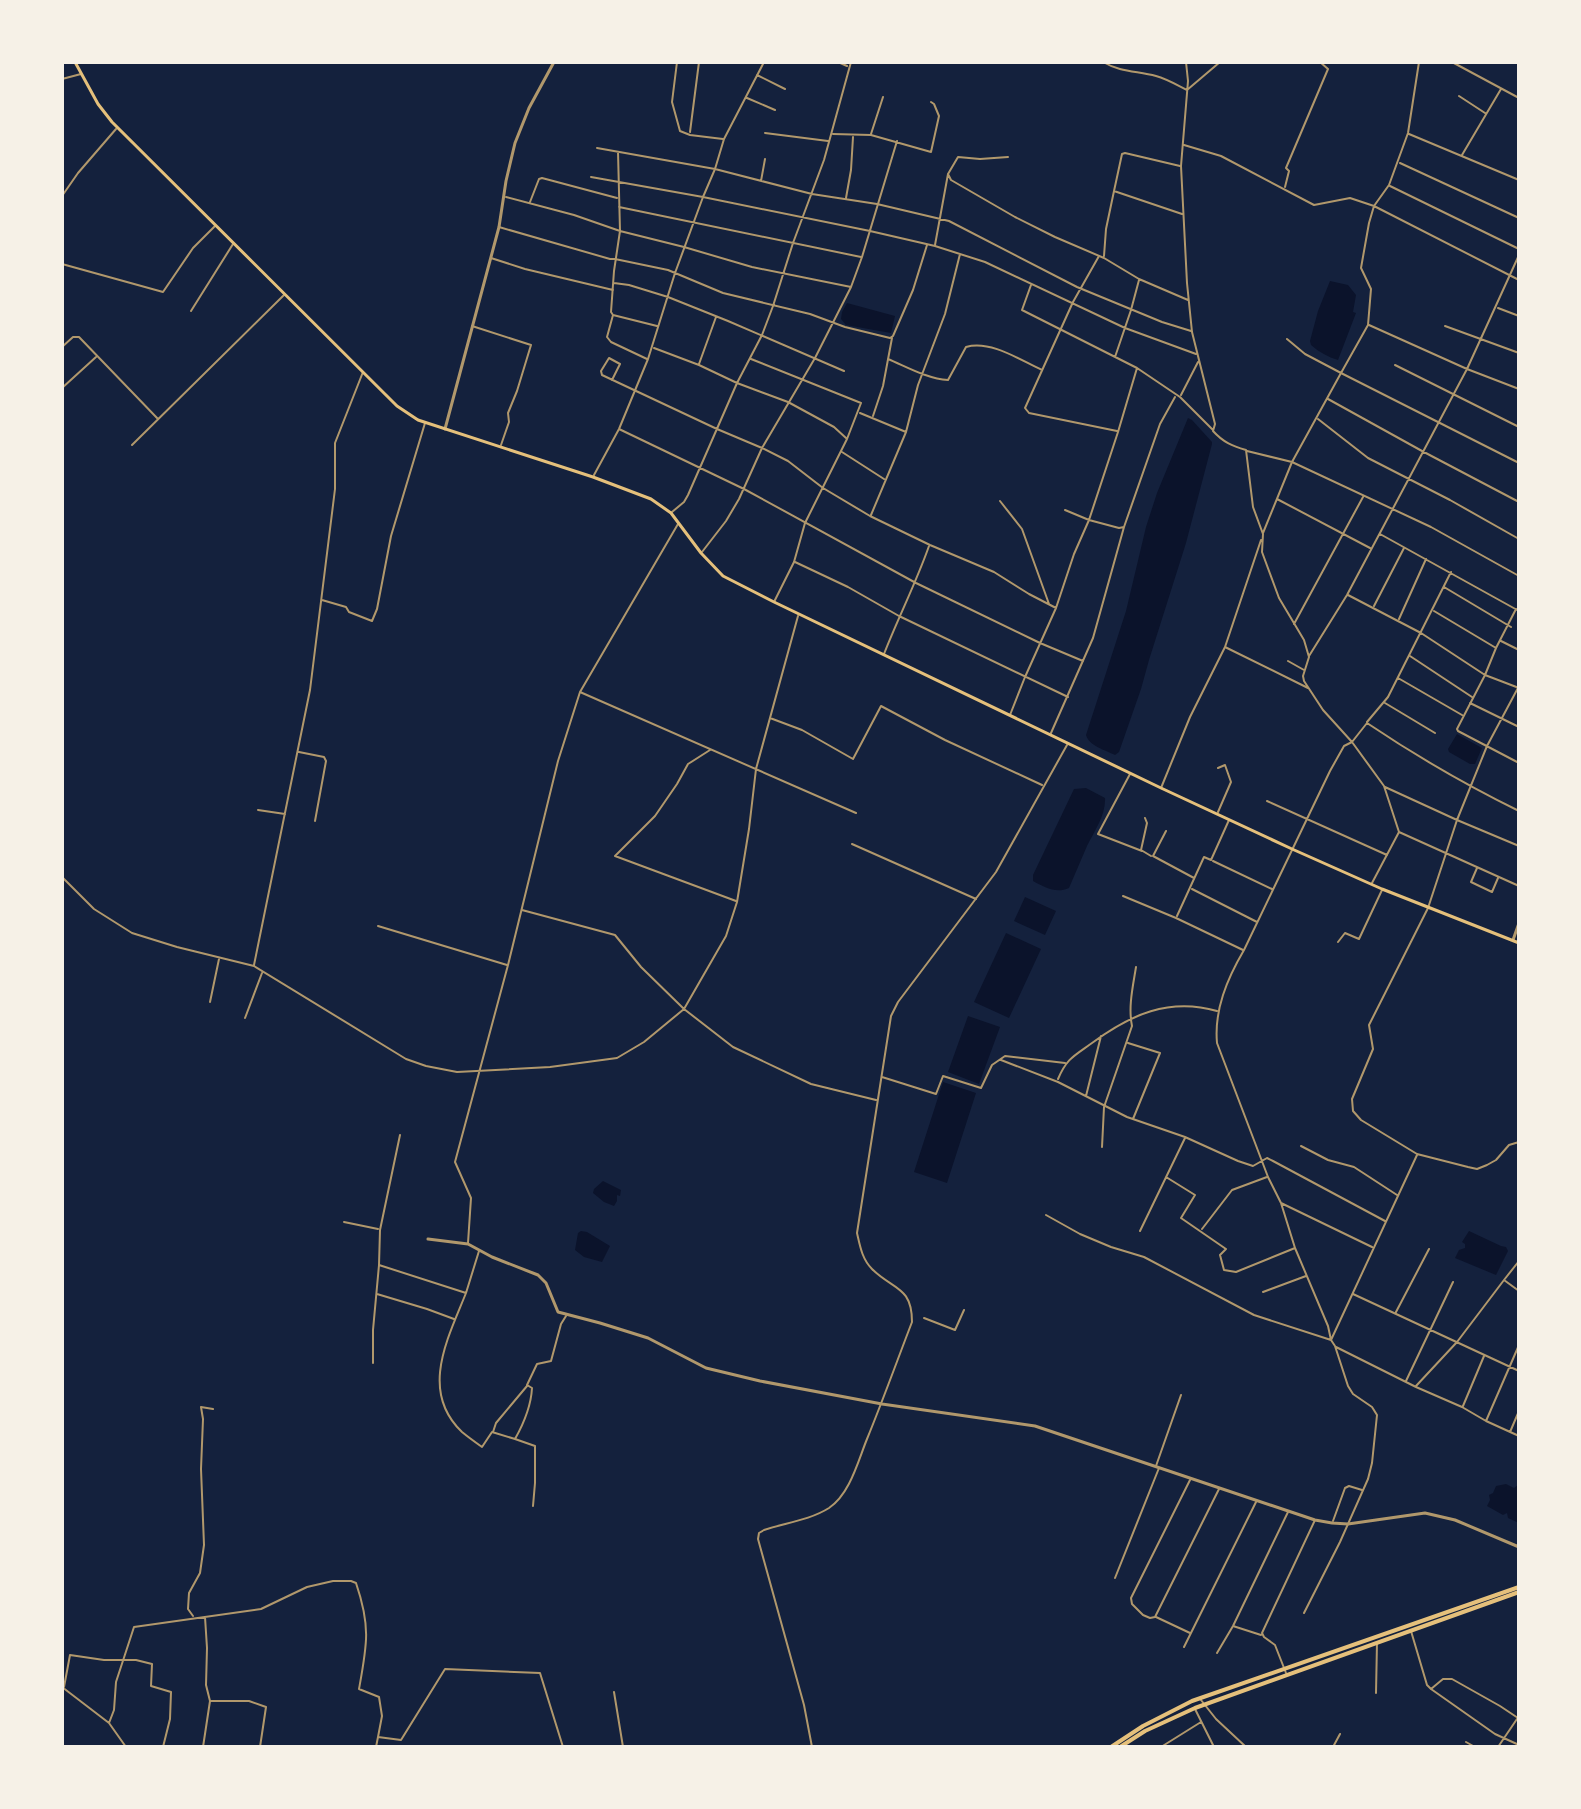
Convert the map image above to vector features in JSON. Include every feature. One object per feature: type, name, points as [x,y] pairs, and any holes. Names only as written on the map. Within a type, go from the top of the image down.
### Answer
[{"type":"highway","points":[[1111,1747],[1168,1712],[1200,1699],[1410,1630],[1519,1590]]},
{"type":"highway","points":[[1120,1747],[1158,1724],[1285,1672],[1519,1590]]},
{"type":"main road","points":[[75,62],[98,104],[117,128],[397,406],[445,429],[642,495],[671,513],[723,576],[799,615],[1292,849],[1382,889],[1519,943]]},
{"type":"street","points":[[445,429],[499,227],[515,143],[529,108],[554,62]]},
{"type":"street","points":[[677,62],[672,102],[680,131],[724,139]]},
{"type":"street","points":[[690,135],[699,62]]},
{"type":"street","points":[[593,477],[619,429],[648,359],[675,273],[724,139],[764,62]]},
{"type":"street","points":[[838,62],[848,67]]},
{"type":"street","points":[[671,513],[684,502],[762,335],[812,194],[851,62]]},
{"type":"street","points":[[1103,62],[1124,71],[1160,77],[1187,90]]},
{"type":"street","points":[[1186,62],[1182,214],[1192,332],[1215,424],[1213,431]]},
{"type":"street","points":[[1187,90],[1220,62]]},
{"type":"street","points":[[1285,189],[1289,171],[1286,168],[1328,69],[1320,62]]},
{"type":"street","points":[[1161,788],[1190,717],[1225,647],[1263,534],[1292,462],[1368,325],[1371,289],[1361,268],[1374,206],[1389,185],[1408,133],[1419,62]]},
{"type":"street","points":[[1452,62],[1519,98]]},
{"type":"street","points":[[62,79],[82,74]]},
{"type":"street","points":[[757,75],[785,89]]},
{"type":"street","points":[[1462,155],[1501,89]]},
{"type":"street","points":[[1459,96],[1486,114]]},
{"type":"street","points":[[746,97],[775,110]]},
{"type":"street","points":[[871,135],[883,97]]},
{"type":"street","points":[[831,134],[871,135],[931,152],[939,116],[931,102]]},
{"type":"street","points":[[62,196],[117,128]]},
{"type":"street","points":[[765,133],[829,141]]},
{"type":"street","points":[[1408,133],[1519,180]]},
{"type":"street","points":[[846,199],[853,134]]},
{"type":"street","points":[[701,553],[726,521],[762,448],[815,358],[851,287],[897,141]]},
{"type":"street","points":[[1183,145],[1221,156],[1314,205],[1350,198],[1374,206],[1519,280]]},
{"type":"street","points":[[597,148],[715,169],[812,194],[877,204],[949,221],[1082,289],[1192,332]]},
{"type":"street","points":[[618,151],[620,231],[615,259],[613,315],[607,337],[648,359]]},
{"type":"street","points":[[1104,258],[1106,229],[1122,154],[1181,166]]},
{"type":"street","points":[[935,246],[948,174],[958,157],[1008,157]]},
{"type":"street","points":[[761,182],[765,159]]},
{"type":"street","points":[[1399,162],[1519,218]]},
{"type":"street","points":[[948,174],[951,180],[1015,217],[1104,258],[1139,279],[1189,300]]},
{"type":"street","points":[[591,177],[703,197],[935,246],[985,262],[1125,328],[1197,355]]},
{"type":"street","points":[[530,203],[537,182],[542,178],[619,199]]},
{"type":"street","points":[[1389,185],[1519,249]]},
{"type":"street","points":[[1114,191],[1182,214]]},
{"type":"street","points":[[504,196],[620,231],[783,274],[851,287]]},
{"type":"street","points":[[619,207],[862,257]]},
{"type":"street","points":[[62,264],[163,292],[193,248],[216,225]]},
{"type":"street","points":[[499,227],[610,259],[675,273],[723,293],[892,338]]},
{"type":"street","points":[[191,311],[233,243]]},
{"type":"street","points":[[873,417],[883,386],[892,338],[913,290],[927,244]]},
{"type":"street","points":[[870,516],[906,432],[922,373],[945,314],[960,254]]},
{"type":"street","points":[[1371,884],[1399,832],[1384,786],[1352,742],[1323,710],[1303,679],[1305,670],[1309,657],[1347,595],[1467,369],[1519,255]]},
{"type":"street","points":[[1099,256],[1073,302],[1025,408],[1029,413],[1118,432]]},
{"type":"street","points":[[491,258],[614,291]]},
{"type":"street","points":[[1115,357],[1139,279]]},
{"type":"street","points":[[614,283],[668,297],[844,371]]},
{"type":"street","points":[[1032,284],[1022,310],[1137,368],[1178,396],[1220,439],[1230,445],[1292,462],[1431,527],[1519,576]]},
{"type":"street","points":[[132,445],[285,294]]},
{"type":"street","points":[[1495,307],[1519,316]]},
{"type":"street","points":[[613,315],[658,327]]},
{"type":"street","points":[[699,365],[716,316]]},
{"type":"street","points":[[1368,325],[1519,389]]},
{"type":"street","points":[[472,326],[531,345],[500,446]]},
{"type":"street","points":[[1445,326],[1519,353]]},
{"type":"street","points":[[62,347],[76,336],[158,419]]},
{"type":"street","points":[[1287,339],[1305,354],[1519,463]]},
{"type":"street","points":[[888,359],[944,381],[948,380],[966,347],[976,345],[989,347],[1043,371]]},
{"type":"street","points":[[652,348],[788,402],[834,427],[847,439]]},
{"type":"street","points":[[62,388],[97,356]]},
{"type":"street","points":[[612,380],[620,364],[609,358],[601,373],[612,380],[788,461],[823,488],[870,516],[994,572],[1056,608]]},
{"type":"street","points":[[750,359],[861,403],[847,439],[805,523],[794,562],[774,602]]},
{"type":"street","points":[[1050,735],[1101,614],[1124,527],[1160,424],[1199,361]]},
{"type":"street","points":[[1395,365],[1519,427]]},
{"type":"street","points":[[1010,716],[1089,520],[1137,368]]},
{"type":"street","points":[[254,966],[310,690],[335,489],[335,443],[363,372]]},
{"type":"street","points":[[1327,398],[1519,502]]},
{"type":"street","points":[[859,412],[906,432]]},
{"type":"street","points":[[1316,418],[1368,458],[1519,539]]},
{"type":"street","points":[[321,600],[346,607],[349,612],[372,621],[391,536],[426,422]]},
{"type":"street","points":[[619,429],[744,489],[916,583],[1083,661]]},
{"type":"street","points":[[1246,450],[1253,507],[1263,534],[1262,552],[1279,598],[1304,640],[1309,657]]},
{"type":"street","points":[[841,451],[886,480]]},
{"type":"street","points":[[1294,624],[1363,496]]},
{"type":"street","points":[[1276,499],[1371,549]]},
{"type":"street","points":[[1000,501],[1022,529],[1049,604]]},
{"type":"street","points":[[1065,510],[1089,520],[1124,527]]},
{"type":"street","points":[[468,1244],[471,1198],[455,1162],[558,761],[580,692],[678,524]]},
{"type":"street","points":[[1379,533],[1518,610],[1457,729],[1519,763]]},
{"type":"street","points":[[884,654],[930,545]]},
{"type":"street","points":[[1373,608],[1405,547]]},
{"type":"street","points":[[1398,621],[1427,558]]},
{"type":"street","points":[[794,562],[1068,697]]},
{"type":"street","points":[[1304,1613],[1363,1490],[1372,1463],[1377,1415],[1348,1386],[1328,1326],[1217,1043],[1218,1011],[1231,973],[1344,746],[1352,742],[1384,703],[1451,572]]},
{"type":"street","points":[[1444,587],[1510,626]]},
{"type":"street","points":[[1347,595],[1421,633],[1485,675],[1519,687],[1487,746],[1457,820],[1428,908],[1369,1025],[1373,1049],[1352,1099],[1353,1111],[1361,1120],[1417,1154],[1477,1169],[1496,1160],[1509,1145],[1519,1142]]},
{"type":"street","points":[[1433,610],[1496,648]]},
{"type":"street","points":[[62,877],[94,909],[132,933],[254,966],[406,1059],[426,1066],[457,1072],[550,1067],[617,1058],[644,1042],[684,1009],[726,936],[737,902],[756,769],[799,615]]},
{"type":"street","points":[[1500,640],[1519,650]]},
{"type":"street","points":[[1225,647],[1309,689]]},
{"type":"street","points":[[1409,656],[1473,697]]},
{"type":"street","points":[[1288,661],[1305,670]]},
{"type":"street","points":[[1397,677],[1463,716]]},
{"type":"street","points":[[580,692],[856,813]]},
{"type":"street","points":[[1384,703],[1435,733]]},
{"type":"street","points":[[1470,703],[1519,727]]},
{"type":"street","points":[[770,718],[802,730],[853,759],[881,706],[1043,786]]},
{"type":"street","points":[[1367,723],[1471,788],[1519,811]]},
{"type":"street","points":[[812,1747],[804,1705],[758,1539],[759,1533],[819,1513],[840,1499],[882,1404],[912,1322],[912,1312],[910,1300],[902,1291],[871,1268],[862,1255],[857,1233],[891,1016],[898,1002],[997,871],[1067,743]]},
{"type":"street","points":[[710,750],[688,764],[655,816],[615,856],[737,902]]},
{"type":"street","points":[[298,751],[324,757],[326,761],[315,821]]},
{"type":"street","points":[[1217,814],[1231,782],[1225,765],[1218,768]]},
{"type":"street","points":[[1130,773],[1098,834],[1142,851],[1195,878]]},
{"type":"street","points":[[1384,786],[1519,846]]},
{"type":"street","points":[[1267,801],[1387,855]]},
{"type":"street","points":[[258,810],[286,814]]},
{"type":"street","points":[[1142,851],[1147,823],[1145,818]]},
{"type":"street","points":[[1211,860],[1229,820]]},
{"type":"street","points":[[1153,856],[1166,831]]},
{"type":"street","points":[[1399,832],[1519,886]]},
{"type":"street","points":[[852,844],[977,900]]},
{"type":"street","points":[[1176,918],[1204,857],[1273,889]]},
{"type":"street","points":[[1477,868],[1471,882],[1492,892],[1498,877]]},
{"type":"street","points":[[1191,888],[1257,923]]},
{"type":"street","points":[[1338,942],[1345,933],[1359,939],[1382,889]]},
{"type":"street","points":[[1123,896],[1244,950]]},
{"type":"street","points":[[522,910],[615,935],[641,967],[684,1009],[733,1047],[811,1084],[877,1100]]},
{"type":"street","points":[[1513,940],[1519,923]]},
{"type":"street","points":[[378,926],[508,965]]},
{"type":"street","points":[[210,1002],[219,958]]},
{"type":"street","points":[[1102,1147],[1105,1106],[1132,1026],[1136,967]]},
{"type":"street","points":[[245,1018],[262,972]]},
{"type":"street","points":[[1057,1081],[1065,1063],[1131,1018],[1166,1008],[1218,1011]]},
{"type":"street","points":[[1086,1097],[1101,1036]]},
{"type":"street","points":[[1127,1042],[1160,1053],[1133,1119]]},
{"type":"street","points":[[881,1076],[936,1094],[943,1076],[981,1088],[992,1065],[1005,1056],[1065,1063]]},
{"type":"street","points":[[1001,1060],[1057,1081],[1133,1119],[1185,1137],[1238,1161],[1253,1166],[1267,1158],[1386,1221]]},
{"type":"street","points":[[373,1363],[380,1230],[400,1135]]},
{"type":"street","points":[[1140,1231],[1185,1137]]},
{"type":"street","points":[[1301,1146],[1328,1160],[1354,1167],[1398,1196]]},
{"type":"street","points":[[1331,1340],[1417,1154]]},
{"type":"street","points":[[1166,1177],[1195,1195],[1181,1218],[1226,1249],[1220,1255],[1224,1270],[1236,1272],[1295,1248]]},
{"type":"street","points":[[1201,1231],[1232,1190],[1268,1177]]},
{"type":"street","points":[[1281,1203],[1373,1247]]},
{"type":"street","points":[[1046,1215],[1080,1234],[1144,1257],[1254,1315],[1331,1340]]},
{"type":"street","points":[[344,1222],[380,1230]]},
{"type":"street","points":[[428,1239],[468,1244],[538,1275],[546,1283],[558,1312],[648,1338],[706,1368],[882,1404],[1035,1426],[1315,1520],[1348,1524],[1425,1513],[1455,1520],[1519,1547]]},
{"type":"street","points":[[1396,1313],[1429,1249]]},
{"type":"street","points":[[480,1250],[441,1363],[439,1391],[448,1415],[461,1431],[482,1447],[496,1423],[527,1385],[537,1364],[551,1361],[566,1315]]},
{"type":"street","points":[[1416,1387],[1457,1342],[1519,1261]]},
{"type":"street","points":[[379,1265],[466,1293]]},
{"type":"street","points":[[1263,1292],[1307,1275]]},
{"type":"street","points":[[1504,1280],[1519,1291]]},
{"type":"street","points":[[1406,1381],[1453,1282]]},
{"type":"street","points":[[1352,1293],[1519,1371]]},
{"type":"street","points":[[376,1294],[455,1320]]},
{"type":"street","points":[[926,1317],[955,1330],[964,1310]]},
{"type":"street","points":[[1486,1421],[1519,1345]]},
{"type":"street","points":[[1335,1346],[1519,1436]]},
{"type":"street","points":[[1462,1407],[1484,1355]]},
{"type":"street","points":[[515,1439],[531,1401],[532,1388],[527,1385]]},
{"type":"street","points":[[1115,1578],[1158,1468],[1181,1395]]},
{"type":"street","points":[[193,1617],[188,1609],[189,1593],[200,1573],[204,1545],[201,1407],[213,1409]]},
{"type":"street","points":[[1510,1432],[1519,1411]]},
{"type":"street","points":[[492,1432],[535,1446],[533,1506]]},
{"type":"street","points":[[1191,1479],[1131,1598],[1132,1604],[1143,1615],[1191,1633]]},
{"type":"street","points":[[1332,1523],[1345,1488],[1349,1486],[1363,1490]]},
{"type":"street","points":[[1155,1617],[1220,1488]]},
{"type":"street","points":[[1184,1647],[1257,1501]]},
{"type":"street","points":[[1217,1653],[1288,1512]]},
{"type":"street","points":[[1262,1636],[1315,1520]]},
{"type":"street","points":[[109,1723],[114,1710],[116,1682],[134,1627],[261,1609],[307,1587],[333,1581],[351,1581],[356,1583],[362,1599],[368,1630],[359,1689],[379,1697],[382,1716],[376,1747]]},
{"type":"street","points":[[203,1747],[210,1701],[206,1685],[205,1616]]},
{"type":"street","points":[[1233,1626],[1262,1636],[1275,1645],[1285,1672]]},
{"type":"street","points":[[1410,1630],[1427,1685],[1495,1734],[1519,1745]]},
{"type":"street","points":[[1376,1693],[1377,1641]]},
{"type":"street","points":[[126,1747],[109,1723],[63,1687],[70,1655],[152,1664],[151,1686],[171,1692],[170,1719],[163,1747]]},
{"type":"street","points":[[378,1737],[401,1740],[445,1669],[540,1673],[563,1747]]},
{"type":"street","points":[[1431,1689],[1443,1679],[1452,1679],[1518,1717],[1498,1747]]},
{"type":"street","points":[[614,1692],[623,1747]]},
{"type":"street","points":[[1200,1699],[1246,1747]]},
{"type":"street","points":[[210,1701],[249,1701],[266,1707],[260,1747]]},
{"type":"street","points":[[1195,1708],[1214,1747]]},
{"type":"street","points":[[1161,1747],[1201,1722]]},
{"type":"street","points":[[1333,1747],[1340,1734]]},
{"type":"street","points":[[1466,1742],[1475,1747]]},
{"type":"water","points":[[1330,281],[1348,285],[1356,295],[1353,312],[1356,313],[1338,360],[1317,350],[1310,341]]},
{"type":"water","points":[[847,303],[895,316],[891,333],[846,325],[841,319]]},
{"type":"water","points":[[1188,418],[1212,444],[1186,543],[1141,689],[1119,752],[1115,755],[1094,745],[1086,735],[1126,611],[1146,527]]},
{"type":"water","points":[[1457,734],[1482,748],[1475,764],[1449,752]]},
{"type":"water","points":[[1086,788],[1105,798],[1105,804],[1069,888],[1055,890],[1033,881],[1033,875],[1074,789]]},
{"type":"water","points":[[1025,897],[1056,911],[1045,935],[1014,921]]},
{"type":"water","points":[[1006,933],[1041,949],[1009,1018],[974,1002]]},
{"type":"water","points":[[968,1016],[1000,1027],[979,1084],[948,1072]]},
{"type":"water","points":[[943,1082],[976,1093],[947,1183],[914,1172]]},
{"type":"water","points":[[603,1181],[621,1190],[614,1206],[593,1193]]},
{"type":"water","points":[[581,1231],[610,1246],[602,1262],[584,1257],[575,1250]]},
{"type":"water","points":[[1469,1231],[1506,1247],[1508,1251],[1496,1275],[1455,1258],[1459,1250],[1465,1248],[1462,1242]]},
{"type":"water","points":[[1506,1484],[1519,1487],[1519,1523],[1508,1518],[1507,1513],[1503,1515],[1487,1506],[1489,1495],[1496,1486]]}]
